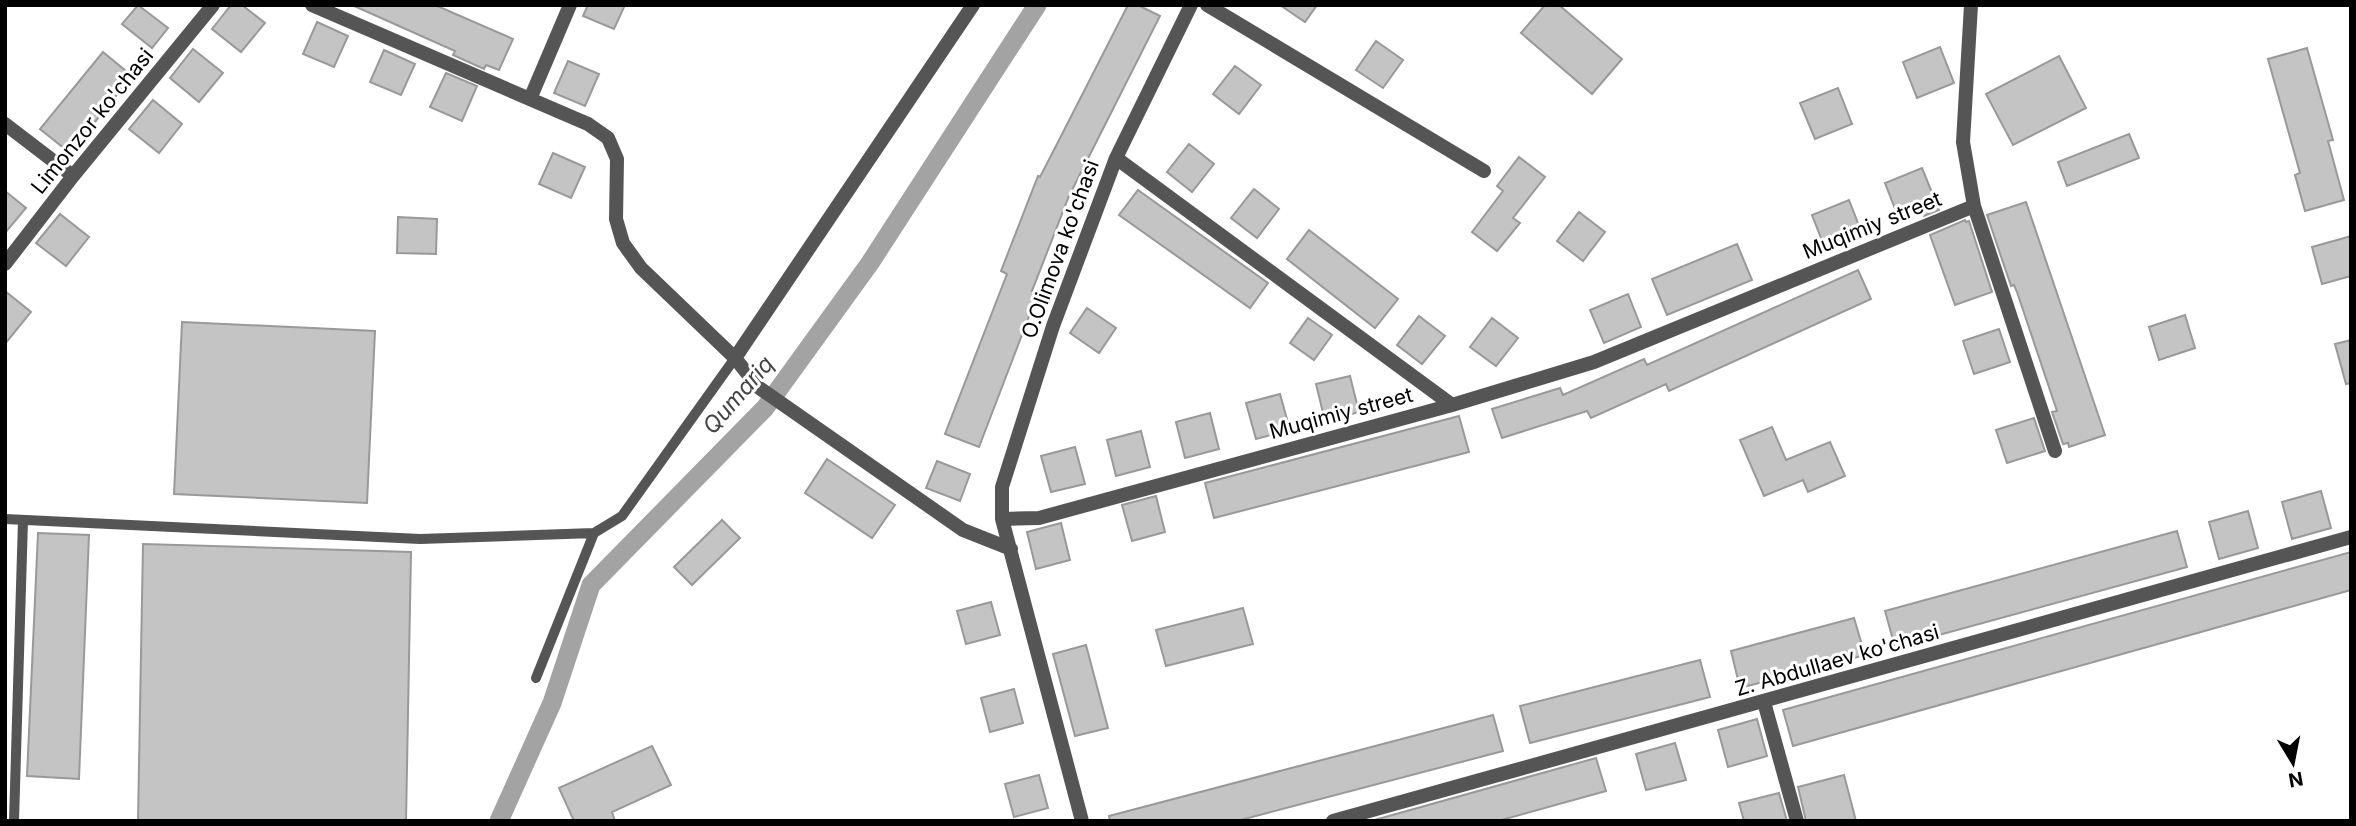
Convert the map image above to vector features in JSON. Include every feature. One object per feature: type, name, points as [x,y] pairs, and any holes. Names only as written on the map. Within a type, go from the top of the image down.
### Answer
[{"type":"street","name":"Limonzor ko'chasi","points":[[5,264],[213,5]]},
{"type":"street","points":[[312,5],[587,124],[608,138],[617,159],[616,219],[623,243],[641,268],[736,358],[758,387],[789,411],[963,530],[1011,550]]},
{"type":"street","points":[[530,99],[570,5]]},
{"type":"street","points":[[736,358],[973,5]]},
{"type":"street","name":"O.Olimova ko'chasi","points":[[1002,519],[1002,488],[1053,326],[1116,158],[1191,5]]},
{"type":"street","points":[[1206,5],[1484,171]]},
{"type":"street","points":[[1971,5],[1963,142],[1974,206],[2054,451]]},
{"type":"street","points":[[5,124],[73,176]]},
{"type":"street","points":[[1116,158],[1451,405]]},
{"type":"street","name":"Muqimiy street","points":[[1002,519],[1039,518],[1451,405],[1594,362],[1974,206]]},
{"type":"street","points":[[1002,519],[1082,821]]},
{"type":"street","name":"Z. Abdullaev ko'chasi","points":[[1333,821],[2351,537]]},
{"type":"street","points":[[1764,702],[1797,821]]},
{"type":"lane","points":[[5,519],[420,539],[594,534],[622,516],[736,358]]},
{"type":"lane","points":[[13,821],[23,520]]},
{"type":"lane","points":[[536,678],[594,534]]},
{"type":"lane","points":[[5,675],[18,676]]},
{"type":"building","points":[[138,5],[168,28],[152,48],[122,24]]},
{"type":"building","points":[[231,5],[242,5],[265,23],[241,52],[212,29]]},
{"type":"building","points":[[352,5],[435,5],[513,39],[499,70],[486,65],[484,69],[453,55],[455,51]]},
{"type":"building","points":[[588,5],[625,5],[614,29],[583,16]]},
{"type":"building","points":[[1128,5],[1138,5],[1160,16],[1069,196],[1032,291],[1038,293],[979,447],[945,434],[1007,274],[1001,271],[1038,176],[1040,177]]},
{"type":"building","points":[[1280,5],[1317,5],[1305,22]]},
{"type":"building","points":[[1545,5],[1559,5],[1622,59],[1592,94],[1521,33]]},
{"type":"building","points":[[317,22],[348,36],[334,67],[303,54]]},
{"type":"building","points":[[1376,41],[1403,60],[1383,88],[1356,70]]},
{"type":"building","points":[[1940,47],[1954,83],[1917,98],[1903,62]]},
{"type":"building","points":[[2307,48],[2333,140],[2328,141],[2344,200],[2305,211],[2295,175],[2300,173],[2268,59]]},
{"type":"building","points":[[193,49],[223,73],[199,102],[170,78]]},
{"type":"building","points":[[384,50],[415,64],[401,95],[370,82]]},
{"type":"building","points":[[103,52],[132,76],[70,153],[40,129]]},
{"type":"building","points":[[2059,56],[2086,108],[2013,145],[1986,94]]},
{"type":"building","points":[[568,61],[599,74],[585,106],[554,93]]},
{"type":"building","points":[[1235,66],[1261,85],[1239,114],[1213,94]]},
{"type":"building","points":[[446,73],[477,86],[462,121],[430,107]]},
{"type":"building","points":[[1838,88],[1852,124],[1815,139],[1800,103]]},
{"type":"building","points":[[153,100],[182,124],[159,153],[129,129]]},
{"type":"building","points":[[2129,134],[2139,158],[2067,186],[2058,162]]},
{"type":"building","points":[[1189,144],[1214,164],[1192,192],[1167,172]]},
{"type":"building","points":[[553,153],[585,167],[571,198],[539,184]]},
{"type":"building","points":[[1519,157],[1545,177],[1513,218],[1520,223],[1497,251],[1472,232],[1503,191],[1497,186]]},
{"type":"building","points":[[1922,168],[1939,210],[1924,216],[1922,210],[1899,219],[1885,183]]},
{"type":"building","points":[[1254,189],[1279,209],[1257,238],[1231,218]]},
{"type":"building","points":[[1138,190],[1268,283],[1250,308],[1119,215]]},
{"type":"building","points":[[5,191],[26,208],[5,233]]},
{"type":"building","points":[[1849,200],[1863,236],[1826,251],[1812,215]]},
{"type":"building","points":[[2026,202],[2105,435],[2069,447],[2068,443],[2063,444],[2052,412],[2057,411],[2017,292],[2014,285],[2011,286],[1987,215]]},
{"type":"building","points":[[1579,212],[1605,232],[1583,261],[1557,241]]},
{"type":"building","points":[[60,214],[89,237],[66,266],[36,243]]},
{"type":"building","points":[[398,217],[437,219],[436,254],[397,253]]},
{"type":"building","points":[[1965,220],[1969,221],[1992,292],[1955,305],[1930,235]]},
{"type":"building","points":[[1309,230],[1398,299],[1375,328],[1287,259]]},
{"type":"building","points":[[2351,236],[2351,276],[2322,284],[2312,247]]},
{"type":"building","points":[[1737,244],[1752,280],[1667,315],[1652,279]]},
{"type":"building","points":[[1858,270],[1871,299],[1669,391],[1666,384],[1591,418],[1587,411],[1502,438],[1492,409],[1560,388],[1563,395],[1644,359],[1647,365]]},
{"type":"building","points":[[5,291],[31,312],[5,344]]},
{"type":"building","points":[[1628,294],[1641,327],[1604,343],[1590,310]]},
{"type":"building","points":[[1087,308],[1116,328],[1099,353],[1070,333]]},
{"type":"building","points":[[2185,315],[2195,348],[2159,360],[2149,327]]},
{"type":"building","points":[[1419,316],[1445,336],[1422,364],[1397,345]]},
{"type":"building","points":[[1308,318],[1332,335],[1314,360],[1290,343]]},
{"type":"building","points":[[1492,318],[1518,338],[1496,366],[1470,347]]},
{"type":"building","points":[[182,322],[375,331],[367,503],[174,494]]},
{"type":"building","points":[[1999,329],[2010,362],[1974,374],[1963,341]]},
{"type":"building","points":[[2351,340],[2351,383],[2346,384],[2335,344]]},
{"type":"building","points":[[1350,376],[1359,412],[1325,421],[1316,384]]},
{"type":"building","points":[[1280,394],[1290,430],[1256,439],[1246,403]]},
{"type":"building","points":[[1210,413],[1219,449],[1185,458],[1176,422]]},
{"type":"building","points":[[1459,416],[1469,452],[1214,518],[1205,483]]},
{"type":"building","points":[[2034,418],[2045,451],[2007,463],[1996,430]]},
{"type":"building","points":[[1772,427],[1786,460],[1830,442],[1845,476],[1808,492],[1803,480],[1764,496],[1740,440]]},
{"type":"building","points":[[1141,431],[1150,467],[1116,476],[1107,440]]},
{"type":"building","points":[[1075,447],[1085,484],[1051,492],[1041,456]]},
{"type":"building","points":[[827,459],[895,505],[872,538],[805,493]]},
{"type":"building","points":[[937,461],[970,474],[960,501],[926,488]]},
{"type":"building","points":[[2321,491],[2331,528],[2292,539],[2282,502]]},
{"type":"building","points":[[1156,496],[1165,532],[1132,541],[1122,505]]},
{"type":"building","points":[[2248,511],[2258,548],[2219,559],[2209,522]]},
{"type":"building","points":[[722,520],[740,538],[692,585],[674,567]]},
{"type":"building","points":[[1061,523],[1070,560],[1036,569],[1027,532]]},
{"type":"building","points":[[2177,531],[2187,567],[1895,647],[1885,611]]},
{"type":"building","points":[[38,533],[89,535],[79,779],[27,776]]},
{"type":"building","points":[[143,544],[411,552],[406,821],[138,821]]},
{"type":"building","points":[[2351,552],[2351,590],[1793,746],[1783,710]]},
{"type":"building","points":[[991,602],[1000,635],[966,644],[957,611]]},
{"type":"building","points":[[1243,608],[1253,644],[1166,666],[1156,630]]},
{"type":"building","points":[[1854,618],[1865,655],[1740,688],[1731,651]]},
{"type":"building","points":[[1086,645],[1108,728],[1075,736],[1053,654]]},
{"type":"building","points":[[1700,660],[1710,697],[1530,743],[1520,706]]},
{"type":"building","points":[[1014,689],[1023,723],[990,732],[981,698]]},
{"type":"building","points":[[1493,715],[1503,751],[1237,821],[1110,821],[1109,816]]},
{"type":"building","points":[[1757,719],[1767,756],[1728,767],[1718,730]]},
{"type":"building","points":[[1675,743],[1686,780],[1646,790],[1636,754]]},
{"type":"building","points":[[652,746],[671,785],[612,812],[615,821],[574,821],[559,788]]},
{"type":"building","points":[[1596,758],[1606,791],[1498,821],[1371,821]]},
{"type":"building","points":[[1039,775],[1048,808],[1014,817],[1005,784]]},
{"type":"building","points":[[1844,775],[1856,821],[1806,821],[1798,787]]},
{"type":"building","points":[[1779,793],[1787,821],[1744,821],[1739,803]]},
{"type":"waterway","name":"Qumariq","points":[[499,821],[552,703],[591,585],[765,408],[870,263],[1037,5]]}]
